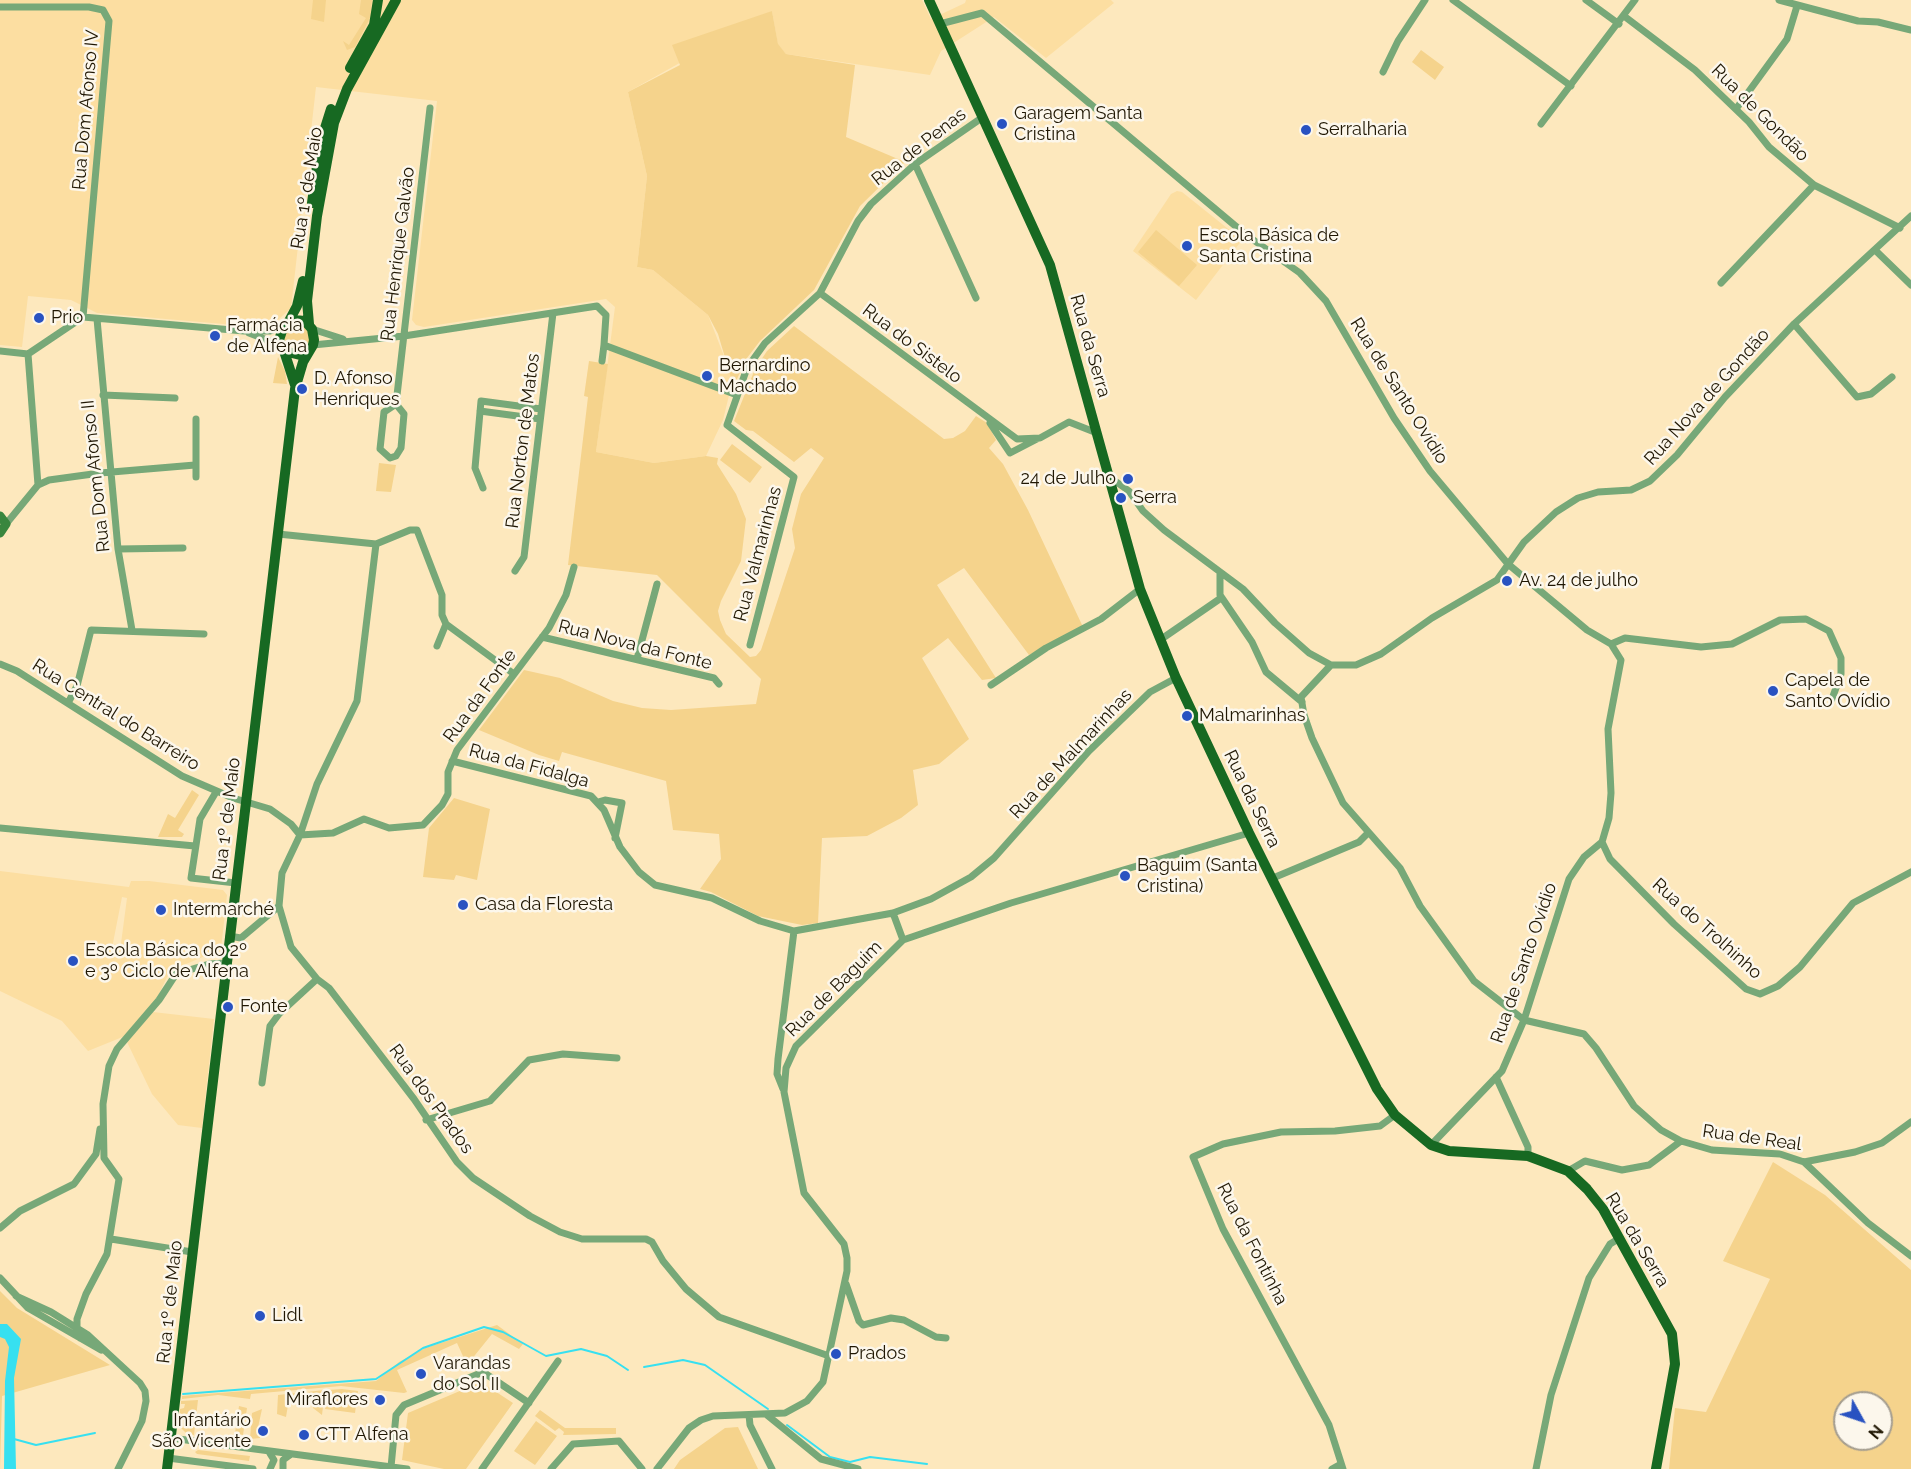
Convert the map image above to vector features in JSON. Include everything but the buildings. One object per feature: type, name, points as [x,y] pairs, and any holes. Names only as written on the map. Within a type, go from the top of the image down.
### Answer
[{"type":"main road","name":"Rua 1º de Maio","points":[[286,323],[302,292],[320,144],[336,96],[374,25],[378,0]]},
{"type":"main road","name":"Rua 1º de Maio","points":[[311,327],[308,301],[317,216],[334,123],[347,89],[396,0]]},
{"type":"main road","name":"Rua da Serra","points":[[929,0],[1050,265],[1140,589],[1176,678],[1249,833],[1377,1089],[1395,1115],[1431,1146],[1449,1151],[1528,1156],[1568,1171],[1587,1189],[1620,1238],[1672,1334],[1675,1364],[1656,1469]]},
{"type":"main road","points":[[300,320],[311,327],[311,347],[300,355],[282,348],[279,334],[286,323],[300,320]]},
{"type":"main road","name":"Rua 1º de Maio","points":[[168,1464],[295,388],[311,347]]},
{"type":"main road","name":"Rua 1º de Maio","points":[[282,348],[295,388]]},
{"type":"street","points":[[1383,72],[1398,41],[1425,0]]},
{"type":"street","points":[[1454,0],[1571,86]]},
{"type":"street","points":[[1586,0],[1619,24]]},
{"type":"street","points":[[1541,124],[1635,0]]},
{"type":"street","points":[[1779,0],[1858,21],[1878,22],[1911,30]]},
{"type":"street","points":[[1736,109],[1787,39],[1797,6]]},
{"type":"street","name":"Rua Dom Afonso IV","points":[[0,7],[89,7],[103,10],[109,21],[83,317]]},
{"type":"street","name":"Rua de Santo Ovídio","points":[[940,24],[982,14],[1245,234],[1300,273],[1326,301],[1394,418],[1430,471],[1508,564],[1587,630],[1611,644]]},
{"type":"street","name":"Rua de Gondão","points":[[1624,16],[1695,70],[1736,109],[1769,147],[1814,185],[1868,209],[1900,228]]},
{"type":"street","name":"Rua Henrique Galvão","points":[[396,404],[430,108]]},
{"type":"street","name":"Rua de Penas","points":[[737,395],[747,368],[765,344],[820,293],[858,221],[878,197],[915,164],[982,117]]},
{"type":"street","points":[[915,164],[975,298]]},
{"type":"street","points":[[1721,283],[1814,185]]},
{"type":"street","name":"Rua Nova de Gondão","points":[[1331,665],[1345,667],[1368,661],[1432,618],[1497,580],[1524,542],[1556,512],[1578,498],[1598,492],[1631,490],[1650,481],[1677,455],[1725,397],[1794,324],[1911,216]]},
{"type":"street","points":[[1875,250],[1911,285]]},
{"type":"street","name":"Rua do Sistelo","points":[[820,293],[1017,439],[1040,438]]},
{"type":"street","points":[[311,347],[404,336],[597,306],[603,310],[606,323],[602,361]]},
{"type":"street","name":"Rua Norton de Matos","points":[[515,571],[524,557],[553,313]]},
{"type":"street","points":[[0,351],[28,354],[83,317],[244,331],[270,331],[286,323]]},
{"type":"street","name":"Rua Dom Afonso II","points":[[97,319],[118,549],[132,630]]},
{"type":"street","points":[[1794,324],[1857,397],[1871,394],[1892,377]]},
{"type":"street","points":[[311,327],[348,341]]},
{"type":"street","points":[[244,331],[282,348]]},
{"type":"street","points":[[604,345],[737,395]]},
{"type":"street","points":[[28,354],[38,485]]},
{"type":"street","points":[[103,395],[175,398]]},
{"type":"street","name":"Rua Valmarinhas","points":[[737,395],[727,425],[795,477],[750,645]]},
{"type":"street","points":[[483,488],[475,468],[481,401],[541,409]]},
{"type":"street","points":[[396,404],[404,414],[401,448],[396,456],[390,458],[380,449],[384,412],[396,404]]},
{"type":"street","points":[[480,411],[540,419]]},
{"type":"street","points":[[196,418],[196,477]]},
{"type":"street","name":"Rua do Sistelo","points":[[987,418],[1010,453],[1069,422],[1097,433]]},
{"type":"street","points":[[0,533],[38,485],[49,480],[195,465]]},
{"type":"street","points":[[1108,476],[1129,491],[1143,511],[1164,530],[1243,589],[1275,623],[1309,653],[1331,665],[1301,697],[1312,738],[1343,803],[1400,868],[1420,906],[1474,981],[1524,1020]]},
{"type":"street","points":[[0,516],[6,524]]},
{"type":"street","points":[[278,534],[376,544],[410,530],[417,530],[442,595],[442,615],[446,624],[514,674]]},
{"type":"street","name":"Rua dos Prados","points":[[376,544],[357,702],[317,784],[300,835],[282,873],[279,906],[291,947],[317,980],[329,988],[414,1099],[426,1120],[457,1162],[473,1178],[530,1216],[560,1232],[582,1239],[646,1239],[652,1242],[663,1261],[686,1289],[719,1317],[829,1356]]},
{"type":"street","points":[[118,549],[183,548]]},
{"type":"street","name":"Rua da Fonte","points":[[300,835],[333,833],[364,819],[389,828],[423,825],[442,805],[448,794],[448,772],[457,750],[558,613],[574,567]]},
{"type":"street","points":[[1220,574],[1221,598],[1252,642],[1266,672],[1302,702]]},
{"type":"street","points":[[637,659],[657,584]]},
{"type":"street","points":[[991,685],[1046,648],[1101,619],[1140,589]]},
{"type":"street","points":[[1160,640],[1221,598]]},
{"type":"street","points":[[1602,843],[1609,818],[1611,793],[1608,729],[1621,660],[1611,644],[1626,638],[1701,647],[1732,644],[1780,620],[1806,620],[1828,631],[1841,658],[1841,674],[1832,699]]},
{"type":"street","points":[[437,646],[446,624]]},
{"type":"street","points":[[68,704],[77,686],[92,630],[204,634]]},
{"type":"street","name":"Rua Nova da Fonte","points":[[542,637],[714,678],[719,684]]},
{"type":"street","name":"Rua Central do Barreiro","points":[[0,664],[17,671],[124,742],[182,776],[216,792],[270,809],[291,824],[300,835]]},
{"type":"street","name":"Rua de Malmarinhas","points":[[794,931],[893,914],[951,889],[971,877],[994,858],[1089,751],[1150,692],[1176,678]]},
{"type":"street","name":"Rua da Fidalga","points":[[452,761],[591,796],[604,810],[615,839],[639,872],[655,885],[712,898],[760,921],[794,931]]},
{"type":"street","points":[[216,792],[200,819],[191,878],[236,883]]},
{"type":"street","name":"Rua da Fidalga","points":[[598,802],[605,800],[622,803],[615,839]]},
{"type":"street","points":[[0,828],[195,846]]},
{"type":"street","points":[[1273,878],[1359,842],[1368,832]]},
{"type":"street","name":"Rua de Baguim","points":[[657,1469],[689,1428],[701,1420],[713,1416],[785,1413],[807,1401],[823,1382],[845,1283],[847,1257],[844,1244],[804,1194],[784,1092],[786,1068],[796,1046],[903,940],[1011,903],[1249,833]]},
{"type":"street","name":"Rua de Santo Ovídio","points":[[1431,1146],[1502,1071],[1524,1020],[1569,879],[1584,857],[1602,843]]},
{"type":"street","name":"Rua do Trolhinho","points":[[1602,843],[1610,859],[1674,924],[1746,989],[1760,994],[1778,986],[1800,967],[1853,903],[1911,872]]},
{"type":"street","points":[[229,936],[241,938],[279,906]]},
{"type":"street","points":[[893,914],[903,940]]},
{"type":"street","points":[[784,1092],[777,1074],[794,931]]},
{"type":"street","points":[[83,1173],[98,1147],[109,1066],[117,1048],[159,1000],[177,974],[209,964],[226,963]]},
{"type":"street","points":[[262,1083],[270,1026],[279,1014],[317,980]]},
{"type":"street","name":"Rua de Real","points":[[1524,1020],[1584,1034],[1596,1048],[1634,1106],[1660,1130],[1681,1141],[1712,1150],[1780,1154],[1804,1162],[1855,1152],[1882,1143],[1911,1122]]},
{"type":"street","points":[[426,1120],[490,1101],[529,1060],[563,1054],[617,1058]]},
{"type":"street","points":[[1496,1077],[1528,1147],[1528,1156]]},
{"type":"street","points":[[80,1338],[76,1326],[86,1294],[107,1254],[119,1179],[104,1158],[102,1114]]},
{"type":"street","name":"Rua da Fontinha","points":[[1342,1467],[1329,1425],[1223,1229],[1193,1157],[1223,1144],[1281,1132],[1335,1131],[1380,1126],[1395,1115]]},
{"type":"street","points":[[1568,1171],[1585,1161],[1622,1170],[1649,1165],[1681,1141]]},
{"type":"street","points":[[0,1228],[20,1211],[74,1184],[100,1158],[104,1158]]},
{"type":"street","points":[[1804,1162],[1869,1223],[1911,1256]]},
{"type":"street","points":[[1536,1469],[1551,1395],[1589,1278],[1610,1244],[1620,1238]]},
{"type":"street","points":[[111,1239],[192,1252]]},
{"type":"street","points":[[0,1278],[28,1308],[106,1352]]},
{"type":"street","points":[[845,1283],[859,1321],[863,1325],[891,1318],[904,1320],[936,1337],[946,1338]]},
{"type":"street","points":[[16,1296],[76,1326],[140,1383],[146,1401],[142,1421],[118,1469]]},
{"type":"street","points":[[482,1469],[558,1360]]},
{"type":"street","points":[[391,1467],[396,1415],[404,1405],[483,1372],[529,1403]]},
{"type":"street","points":[[749,1415],[750,1425],[772,1469]]},
{"type":"street","points":[[767,1415],[821,1459],[858,1469]]},
{"type":"street","points":[[171,1438],[407,1469]]},
{"type":"street","points":[[551,1469],[573,1444],[623,1443],[642,1469]]},
{"type":"street","points":[[267,1451],[274,1460],[270,1469]]},
{"type":"street","points":[[283,1469],[284,1458],[296,1455]]},
{"type":"street","points":[[168,1464],[253,1469]]},
{"type":"street","points":[[1332,1469],[1342,1467]]},
{"type":"shaded area","points":[[0,0],[922,0],[931,19],[965,3],[966,0],[1111,0],[1114,3],[1046,58],[994,17],[941,51],[930,75],[786,54],[778,45],[772,11],[628,92],[647,176],[637,267],[653,270],[708,315],[733,379],[723,420],[706,456],[654,463],[596,452],[615,307],[606,299],[424,327],[416,325],[412,320],[437,101],[316,87],[291,308],[269,328],[97,313],[71,300],[28,296],[22,347],[0,345]]},
{"type":"shaded area","points":[[313,0],[326,0],[324,22],[311,19]]},
{"type":"shaded area","points":[[361,0],[372,0],[370,18],[355,47],[347,50],[343,41],[349,45],[366,18],[359,14]]},
{"type":"shaded area","points":[[772,11],[778,44],[786,54],[855,65],[846,137],[905,162],[860,206],[814,290],[760,341],[747,358],[737,379],[732,381],[718,334],[708,315],[653,270],[637,267],[647,176],[628,92],[680,65],[672,45]]},
{"type":"shaded area","points":[[1421,50],[1444,67],[1435,80],[1412,62]]},
{"type":"shaded area","name":"Escola Básica de Santa Cristina","points":[[1177,191],[1182,192],[1242,240],[1196,300],[1133,251],[1171,194]]},
{"type":"shaded area","points":[[1156,230],[1197,265],[1179,286],[1138,252]]},
{"type":"shaded area","points":[[297,324],[306,328],[310,337],[306,346],[297,350],[288,346],[284,337],[288,328]]},
{"type":"shaded area","points":[[794,326],[944,439],[953,438],[965,431],[976,416],[987,423],[996,440],[989,448],[1003,464],[1028,510],[1083,627],[1029,655],[964,568],[937,585],[996,678],[982,680],[948,638],[922,658],[969,739],[939,764],[913,770],[918,805],[901,818],[867,836],[822,838],[818,923],[802,925],[758,916],[711,892],[700,889],[721,859],[719,834],[673,830],[666,781],[562,752],[559,761],[479,730],[524,670],[560,678],[613,701],[642,708],[671,710],[756,704],[761,679],[657,575],[568,565],[588,397],[584,396],[589,361],[608,364],[596,452],[654,463],[706,456],[718,458],[717,464],[736,494],[746,519],[741,561],[718,611],[726,634],[750,657],[756,656],[761,650],[795,548],[792,529],[801,494],[824,458],[811,448],[794,462],[753,431],[746,430],[734,421],[755,369],[767,351]]},
{"type":"shaded area","points":[[278,357],[285,371],[287,384],[273,383]]},
{"type":"shaded area","points":[[732,444],[762,467],[750,483],[720,460]]},
{"type":"shaded area","points":[[379,463],[396,465],[391,492],[376,491]]},
{"type":"shaded area","points":[[192,790],[199,795],[178,830],[184,834],[182,837],[158,837],[168,814],[175,818]]},
{"type":"shaded area","points":[[454,798],[490,809],[477,880],[456,875],[454,880],[423,877],[429,828]]},
{"type":"shaded area","name":"Escola Básica do 2º e 3º Ciclo de Alfena","points":[[0,871],[129,887],[131,881],[149,881],[223,890],[227,895],[221,949],[170,971],[155,1002],[125,1036],[88,1051],[62,1021],[0,991]],"holes":[[[122,897],[127,898],[120,951],[112,948]]]},
{"type":"shaded area","points":[[153,1012],[214,1019],[202,1128],[178,1125],[152,1094],[127,1042]]},
{"type":"shaded area","points":[[1773,1162],[1825,1195],[1911,1270],[1911,1469],[1669,1469],[1675,1408],[1706,1412],[1770,1279],[1723,1261]]},
{"type":"shaded area","points":[[0,1291],[17,1308],[110,1365],[2,1396],[0,1469]]},
{"type":"shaded area","points":[[497,1325],[523,1344],[519,1349],[492,1334],[467,1365],[457,1343],[397,1370],[407,1392],[404,1393],[341,1386],[251,1394],[250,1399],[218,1395],[182,1399],[182,1396],[192,1395],[376,1381],[399,1362],[425,1348]]},
{"type":"shaded area","points":[[481,1382],[513,1403],[466,1469],[444,1469],[402,1460],[408,1413]]},
{"type":"shaded area","points":[[325,1390],[322,1415],[313,1408],[314,1403],[289,1399],[286,1417],[277,1414],[278,1395]]},
{"type":"shaded area","points":[[328,1390],[358,1391],[355,1413],[325,1409]]},
{"type":"shaded area","points":[[198,1400],[194,1435],[187,1434],[179,1426],[180,1409],[184,1408],[185,1404],[181,1404],[181,1401]]},
{"type":"shaded area","points":[[239,1406],[247,1408],[243,1435],[235,1433]]},
{"type":"shaded area","points":[[262,1409],[257,1432],[261,1433],[260,1438],[250,1439],[252,1413]]},
{"type":"shaded area","points":[[540,1410],[565,1428],[616,1428],[616,1434],[563,1435],[564,1432],[559,1428],[555,1431],[535,1416]]},
{"type":"shaded area","points":[[536,1421],[557,1436],[535,1465],[514,1451]]},
{"type":"shaded area","points":[[738,1427],[758,1469],[674,1469],[680,1460],[725,1428]]},
{"type":"shaded area","points":[[198,1450],[250,1456],[249,1461],[197,1454],[195,1452]]},
{"type":"water","points":[[0,1324],[7,1324],[21,1339],[14,1378],[16,1469],[4,1469],[5,1381],[9,1347],[5,1339],[0,1337]]},
{"type":"waterway","points":[[183,1394],[376,1379],[423,1348],[484,1327],[503,1332],[546,1356],[581,1349],[607,1356],[628,1370]]},
{"type":"waterway","points":[[644,1367],[683,1360],[705,1365],[768,1409]]},
{"type":"waterway","points":[[787,1425],[830,1457],[850,1462],[870,1457],[927,1464]]},
{"type":"waterway","points":[[14,1439],[36,1445],[95,1433]]},
{"type":"place","name":"Garagem Santa Cristina","points":[[1002,124]]},
{"type":"place","name":"Serralharia","points":[[1306,130]]},
{"type":"place","name":"Escola Básica de Santa Cristina","points":[[1187,246]]},
{"type":"place","name":"Prio","points":[[39,318]]},
{"type":"place","name":"Farmácia de Alfena","points":[[215,336]]},
{"type":"place","name":"Bernardino Machado","points":[[707,376]]},
{"type":"place","name":"D. Afonso Henriques","points":[[302,389]]},
{"type":"place","name":"24 de Julho","points":[[1128,479]]},
{"type":"place","name":"Serra","points":[[1121,498]]},
{"type":"place","name":"Av. 24 de julho","points":[[1507,581]]},
{"type":"place","name":"Capela de Santo Ovídio","points":[[1773,691]]},
{"type":"place","name":"Malmarinhas","points":[[1187,716]]},
{"type":"place","name":"Baguim (Santa Cristina)","points":[[1125,876]]},
{"type":"place","name":"Casa da Floresta","points":[[463,905]]},
{"type":"place","name":"Intermarché","points":[[161,910]]},
{"type":"place","name":"Escola Básica do 2º e 3º Ciclo de Alfena","points":[[73,961]]},
{"type":"place","name":"Fonte","points":[[228,1007]]},
{"type":"place","name":"Lidl","points":[[260,1316]]},
{"type":"place","name":"Prados","points":[[836,1354]]},
{"type":"place","name":"Varandas do Sol II","points":[[421,1374]]},
{"type":"place","name":"Miraflores","points":[[380,1400]]},
{"type":"place","name":"Infantário São Vicente","points":[[263,1431]]},
{"type":"place","name":"CTT Alfena","points":[[304,1435]]}]
